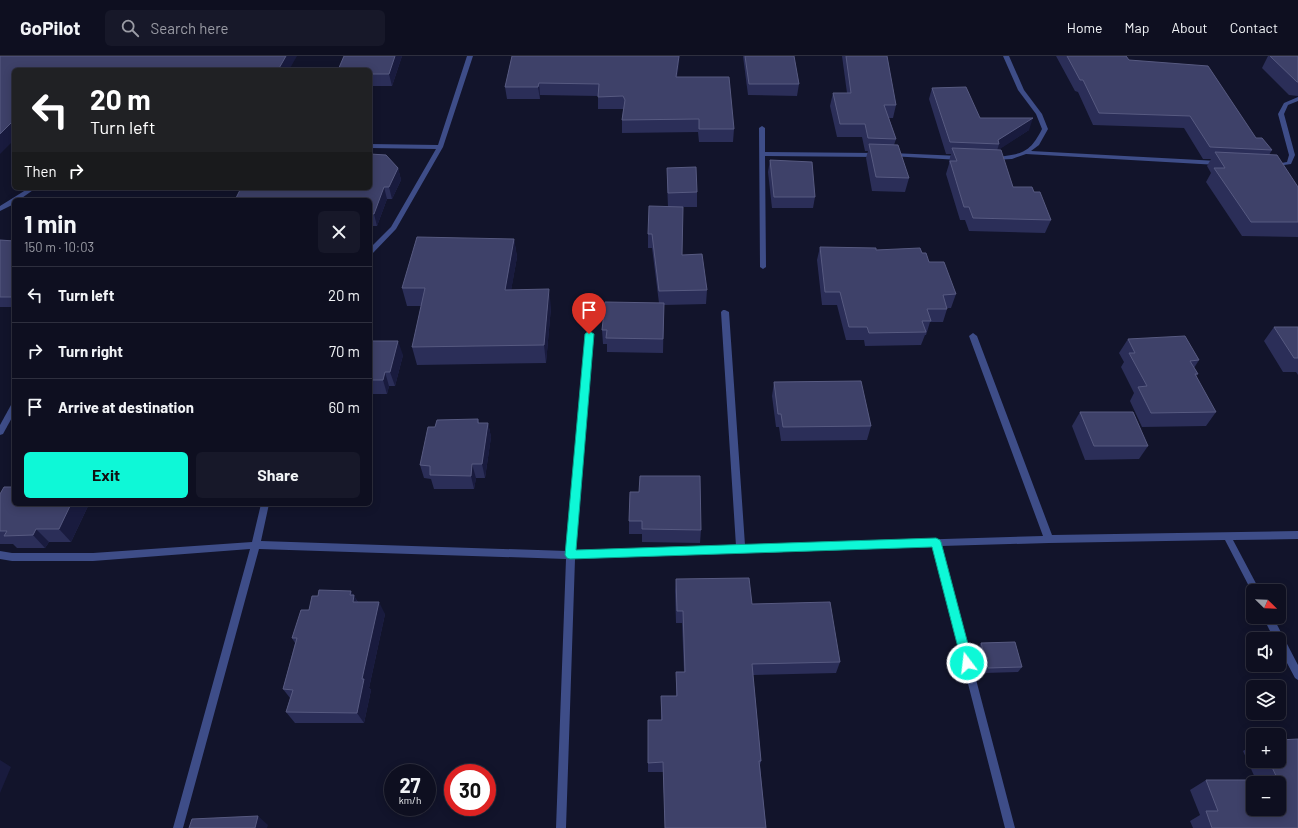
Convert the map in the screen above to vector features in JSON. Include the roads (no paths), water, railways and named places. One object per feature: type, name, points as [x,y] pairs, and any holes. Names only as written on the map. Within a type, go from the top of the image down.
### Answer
[{"type":"street","points":[[372,250],[394,228],[440,147],[470,56]]},
{"type":"street","points":[[1006,56],[1021,90],[1039,114],[1045,129],[1039,142],[1028,153]]},
{"type":"street","points":[[1263,166],[1289,163],[1292,155],[1281,114],[1286,104],[1298,99]]},
{"type":"street","points":[[762,128],[763,267]]},
{"type":"street","points":[[372,146],[440,147]]},
{"type":"street","points":[[985,158],[1000,159],[1028,153],[1224,163]]},
{"type":"street","points":[[763,154],[837,154],[969,158]]},
{"type":"street","points":[[17,198],[30,190]]},
{"type":"street","points":[[0,209],[12,201]]},
{"type":"street","points":[[725,312],[741,549]]},
{"type":"street","points":[[561,828],[570,555],[589,334]]},
{"type":"street","points":[[973,336],[1049,539]]},
{"type":"street","points":[[0,432],[12,410]]},
{"type":"street","points":[[178,828],[256,545],[265,506]]},
{"type":"street","points":[[0,555],[12,557],[93,557],[256,545],[570,555],[936,542],[1298,535]]},
{"type":"street","points":[[1227,536],[1251,584]]},
{"type":"street","points":[[936,542],[1010,828]]},
{"type":"street","points":[[1272,624],[1298,675]]}]
